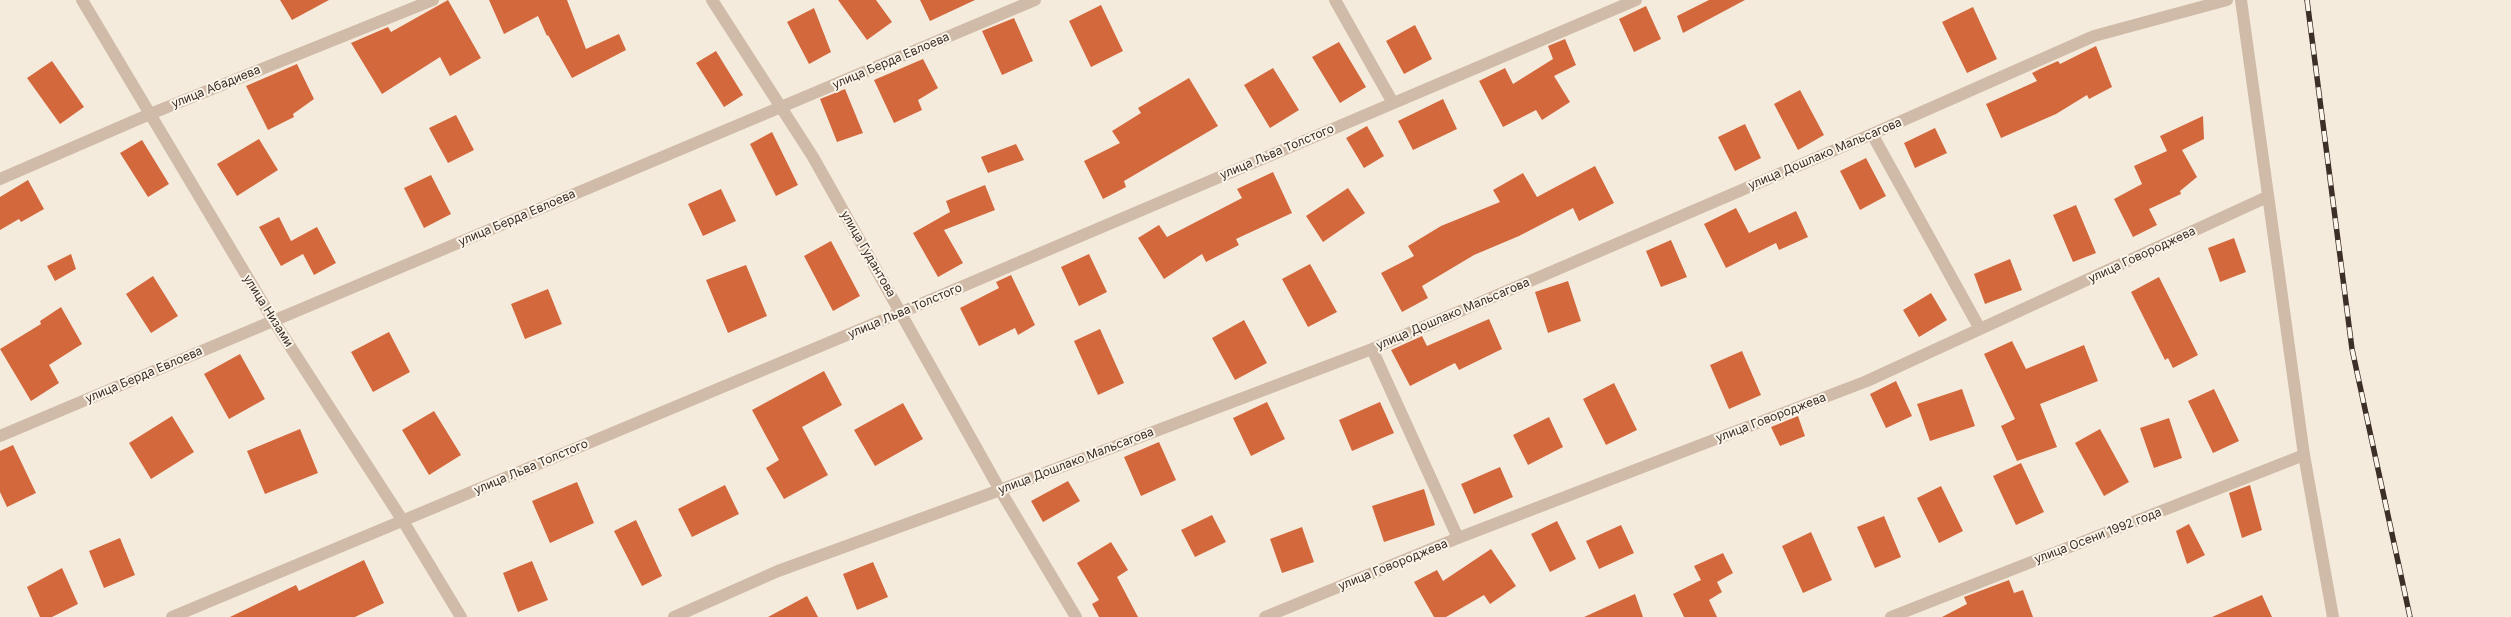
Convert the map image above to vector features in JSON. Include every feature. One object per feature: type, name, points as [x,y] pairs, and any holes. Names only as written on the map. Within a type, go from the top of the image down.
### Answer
[{"type":"street","name":"улица Низами","points":[[82,0],[273,320],[403,521],[461,617]]},
{"type":"street","name":"улица Абадиева","points":[[0,178],[150,114],[433,0]]},
{"type":"street","name":"улица Гудантова","points":[[712,0],[782,106],[902,312],[1000,490],[1076,617]]},
{"type":"street","name":"улица Берда Евлоева","points":[[0,436],[1035,0]]},
{"type":"street","points":[[1335,0],[1393,103]]},
{"type":"street","name":"улица Льва Толстого","points":[[172,617],[902,312],[1636,0]]},
{"type":"street","name":"улица Дошлако Мальсагова","points":[[674,617],[778,572],[1372,349],[1872,134],[2094,36],[2227,0]]},
{"type":"street","points":[[2241,0],[2304,455],[2333,617]]},
{"type":"street","points":[[1872,134],[1980,329]]},
{"type":"street","name":"улица Говороджева","points":[[1265,617],[1458,538],[1867,381],[2268,198]]},
{"type":"street","points":[[1372,349],[1458,538]]},
{"type":"street","name":"улица Осени 1992 года","points":[[1891,617],[2304,455]]},
{"type":"building","points":[[280,0],[329,0],[292,20]]},
{"type":"building","points":[[448,0],[481,58],[450,76],[440,57],[382,94],[351,43],[388,27],[391,32]]},
{"type":"building","points":[[489,0],[567,0],[586,49],[619,34],[626,50],[572,78],[547,36],[538,16],[504,34]]},
{"type":"building","points":[[838,0],[876,0],[892,22],[867,40]]},
{"type":"building","points":[[920,0],[975,0],[930,21]]},
{"type":"building","points":[[1709,0],[1745,0],[1683,33],[1677,16]]},
{"type":"building","points":[[1101,5],[1123,51],[1091,67],[1069,21]]},
{"type":"building","points":[[1646,6],[1661,39],[1634,52],[1619,19]]},
{"type":"building","points":[[1973,7],[1997,59],[1967,73],[1942,22]]},
{"type":"building","points":[[814,8],[831,52],[809,64],[787,22]]},
{"type":"building","points":[[1014,18],[1033,61],[1002,75],[982,31]]},
{"type":"building","points":[[1415,25],[1432,59],[1404,74],[1386,41]]},
{"type":"building","points":[[1565,39],[1576,65],[1554,76],[1570,102],[1542,120],[1536,110],[1503,127],[1479,81],[1505,68],[1513,84],[1553,59],[1548,46]]},
{"type":"building","points":[[1339,42],[1366,87],[1340,103],[1312,57]]},
{"type":"building","points":[[2096,46],[2112,87],[2089,99],[2087,95],[2056,114],[2001,138],[1986,104],[2037,81],[2032,73],[2058,61],[2060,64]]},
{"type":"building","points":[[716,51],[743,95],[724,107],[696,63]]},
{"type":"building","points":[[923,59],[938,88],[918,100],[922,110],[894,123],[874,80]]},
{"type":"building","points":[[52,61],[84,107],[60,124],[27,78]]},
{"type":"building","points":[[297,64],[314,99],[293,114],[294,117],[268,130],[246,86]]},
{"type":"building","points":[[1273,68],[1299,110],[1270,128],[1244,85]]},
{"type":"building","points":[[1189,78],[1218,126],[1124,181],[1126,187],[1103,199],[1084,161],[1120,143],[1112,131],[1141,113],[1138,108]]},
{"type":"building","points":[[845,89],[863,133],[837,142],[820,99]]},
{"type":"building","points":[[1800,90],[1824,135],[1798,150],[1774,104]]},
{"type":"building","points":[[1443,99],[1457,129],[1413,150],[1398,121]]},
{"type":"building","points":[[456,115],[474,150],[448,163],[429,128]]},
{"type":"building","points":[[2203,116],[2204,139],[2182,150],[2197,177],[2180,191],[2181,194],[2149,209],[2157,225],[2133,237],[2114,199],[2142,184],[2134,166],[2167,151],[2160,136]]},
{"type":"building","points":[[1745,124],[1761,158],[1735,171],[1718,137]]},
{"type":"building","points":[[1367,126],[1384,156],[1364,168],[1346,138]]},
{"type":"building","points":[[1935,128],[1947,153],[1915,168],[1904,143]]},
{"type":"building","points":[[772,132],[798,185],[776,196],[750,144]]},
{"type":"building","points":[[259,139],[278,170],[237,196],[217,164]]},
{"type":"building","points":[[142,140],[169,184],[148,197],[120,153]]},
{"type":"building","points":[[1016,144],[1024,160],[988,173],[981,157]]},
{"type":"building","points":[[1866,158],[1886,196],[1860,210],[1840,171]]},
{"type":"building","points":[[1595,166],[1614,203],[1579,221],[1573,208],[1519,236],[1474,255],[1422,286],[1428,298],[1402,312],[1381,273],[1414,256],[1408,246],[1441,226],[1500,202],[1493,190],[1523,173],[1537,197]]},
{"type":"building","points":[[1273,172],[1292,213],[1236,239],[1239,245],[1206,262],[1202,254],[1164,279],[1138,238],[1159,225],[1167,237],[1242,198],[1237,189]]},
{"type":"building","points":[[431,175],[451,214],[424,228],[404,188]]},
{"type":"building","points":[[28,180],[44,209],[21,222],[19,219],[0,230],[0,197]]},
{"type":"building","points":[[985,185],[995,210],[944,230],[963,263],[938,277],[913,233],[950,212],[946,201]]},
{"type":"building","points":[[1348,188],[1365,213],[1323,242],[1306,216]]},
{"type":"building","points":[[721,189],[736,221],[703,236],[688,204]]},
{"type":"building","points":[[2076,205],[2096,253],[2073,262],[2053,215]]},
{"type":"building","points":[[1736,208],[1749,233],[1796,211],[1808,237],[1779,250],[1776,243],[1726,268],[1704,224]]},
{"type":"building","points":[[279,217],[291,241],[317,227],[336,263],[314,275],[303,254],[281,266],[259,227]]},
{"type":"building","points":[[2234,238],[2246,272],[2220,282],[2208,248]]},
{"type":"building","points":[[1671,240],[1687,277],[1661,287],[1646,251]]},
{"type":"building","points":[[831,241],[860,296],[833,311],[804,256]]},
{"type":"building","points":[[71,254],[76,269],[55,281],[47,266]]},
{"type":"building","points":[[1089,254],[1107,292],[1079,306],[1061,267]]},
{"type":"building","points":[[2010,259],[2022,290],[1985,304],[1974,274]]},
{"type":"building","points":[[1310,264],[1337,312],[1308,327],[1282,279]]},
{"type":"building","points":[[746,265],[767,316],[728,333],[706,280]]},
{"type":"building","points":[[1011,275],[1035,325],[1018,335],[1015,328],[979,346],[960,308],[999,288],[996,282]]},
{"type":"building","points":[[153,276],[178,316],[151,333],[126,294]]},
{"type":"building","points":[[2159,277],[2198,355],[2173,368],[2168,358],[2165,360],[2131,292]]},
{"type":"building","points":[[1568,281],[1581,321],[1548,333],[1535,292]]},
{"type":"building","points":[[548,289],[562,324],[525,339],[511,304]]},
{"type":"building","points":[[1931,293],[1947,320],[1919,337],[1903,310]]},
{"type":"building","points":[[61,307],[82,344],[49,365],[59,383],[31,401],[0,349],[41,324],[40,321]]},
{"type":"building","points":[[1489,319],[1502,349],[1459,370],[1455,363],[1410,386],[1391,350],[1422,336],[1427,346]]},
{"type":"building","points":[[1244,320],[1267,363],[1235,380],[1212,338]]},
{"type":"building","points":[[1100,329],[1124,383],[1098,395],[1074,341]]},
{"type":"building","points":[[389,332],[410,372],[373,392],[351,352]]},
{"type":"building","points":[[2012,341],[2026,369],[2084,345],[2098,381],[2040,404],[2057,447],[2017,461],[2001,426],[2015,419],[1984,354]]},
{"type":"building","points":[[1742,351],[1761,395],[1729,409],[1710,365]]},
{"type":"building","points":[[240,354],[265,399],[229,419],[204,374]]},
{"type":"building","points":[[824,371],[842,405],[802,427],[828,475],[784,499],[766,468],[779,460],[752,410]]},
{"type":"building","points":[[1896,381],[1912,416],[1886,428],[1870,394]]},
{"type":"building","points":[[1614,383],[1637,430],[1606,445],[1583,399]]},
{"type":"building","points":[[1962,389],[1975,426],[1930,441],[1917,404]]},
{"type":"building","points":[[2214,389],[2239,441],[2213,453],[2188,401]]},
{"type":"building","points":[[1267,402],[1285,439],[1251,456],[1233,418]]},
{"type":"building","points":[[1380,402],[1394,433],[1352,451],[1339,420]]},
{"type":"building","points":[[903,403],[923,439],[875,466],[854,430]]},
{"type":"building","points":[[434,411],[461,455],[429,475],[402,430]]},
{"type":"building","points":[[172,416],[194,452],[151,479],[129,443]]},
{"type":"building","points":[[1798,416],[1805,436],[1780,446],[1771,427]]},
{"type":"building","points":[[1549,417],[1563,447],[1528,465],[1513,435]]},
{"type":"building","points":[[2169,418],[2182,458],[2154,468],[2140,428]]},
{"type":"building","points":[[300,429],[318,473],[265,494],[247,451]]},
{"type":"building","points":[[2100,429],[2129,482],[2104,496],[2075,443]]},
{"type":"building","points":[[1159,442],[1176,480],[1141,496],[1124,457]]},
{"type":"building","points":[[13,445],[36,493],[7,507],[0,492],[0,451]]},
{"type":"building","points":[[2021,463],[2044,512],[2016,525],[1993,476]]},
{"type":"building","points":[[1500,467],[1513,497],[1474,514],[1461,484]]},
{"type":"building","points":[[1068,481],[1080,501],[1043,522],[1031,501]]},
{"type":"building","points":[[577,482],[594,523],[550,543],[532,501]]},
{"type":"building","points":[[725,485],[739,514],[692,537],[678,509]]},
{"type":"building","points":[[2250,485],[2262,530],[2242,538],[2229,493]]},
{"type":"building","points":[[1941,486],[1963,531],[1939,543],[1917,498]]},
{"type":"building","points":[[1424,489],[1435,525],[1384,542],[1372,506]]},
{"type":"building","points":[[1212,515],[1226,542],[1195,557],[1181,530]]},
{"type":"building","points":[[1884,516],[1901,557],[1875,568],[1857,527]]},
{"type":"building","points":[[636,520],[662,576],[642,586],[614,531]]},
{"type":"building","points":[[1557,521],[1576,559],[1550,572],[1531,534]]},
{"type":"building","points":[[2189,524],[2205,555],[2187,564],[2176,531]]},
{"type":"building","points":[[1621,525],[1634,553],[1599,569],[1586,541]]},
{"type":"building","points":[[1302,527],[1314,562],[1282,573],[1270,539]]},
{"type":"building","points":[[1811,532],[1832,580],[1803,593],[1782,546]]},
{"type":"building","points":[[120,538],[135,575],[104,588],[89,551]]},
{"type":"building","points":[[1111,542],[1128,570],[1117,577],[1138,617],[1099,617],[1092,604],[1099,600],[1077,563]]},
{"type":"building","points":[[1491,549],[1516,586],[1490,604],[1484,595],[1446,617],[1434,617],[1414,582],[1437,570],[1443,581]]},
{"type":"building","points":[[1723,553],[1733,573],[1717,582],[1722,592],[1709,600],[1717,617],[1684,617],[1673,594],[1701,580],[1694,566]]},
{"type":"building","points":[[364,560],[384,603],[355,617],[230,617],[296,585],[299,591]]},
{"type":"building","points":[[532,561],[548,600],[518,612],[503,573]]},
{"type":"building","points":[[873,562],[888,597],[857,610],[843,574]]},
{"type":"building","points":[[62,568],[78,604],[52,617],[40,617],[27,587]]},
{"type":"building","points":[[2009,580],[2014,593],[2023,590],[2033,617],[1942,617],[1967,604],[1964,597]]},
{"type":"building","points":[[1635,594],[1643,617],[1584,617]]},
{"type":"building","points":[[2262,595],[2272,617],[2212,617]]},
{"type":"building","points":[[807,596],[818,617],[768,617]]},
{"type":"railway","points":[[2307,0],[2352,349],[2410,617]]}]
